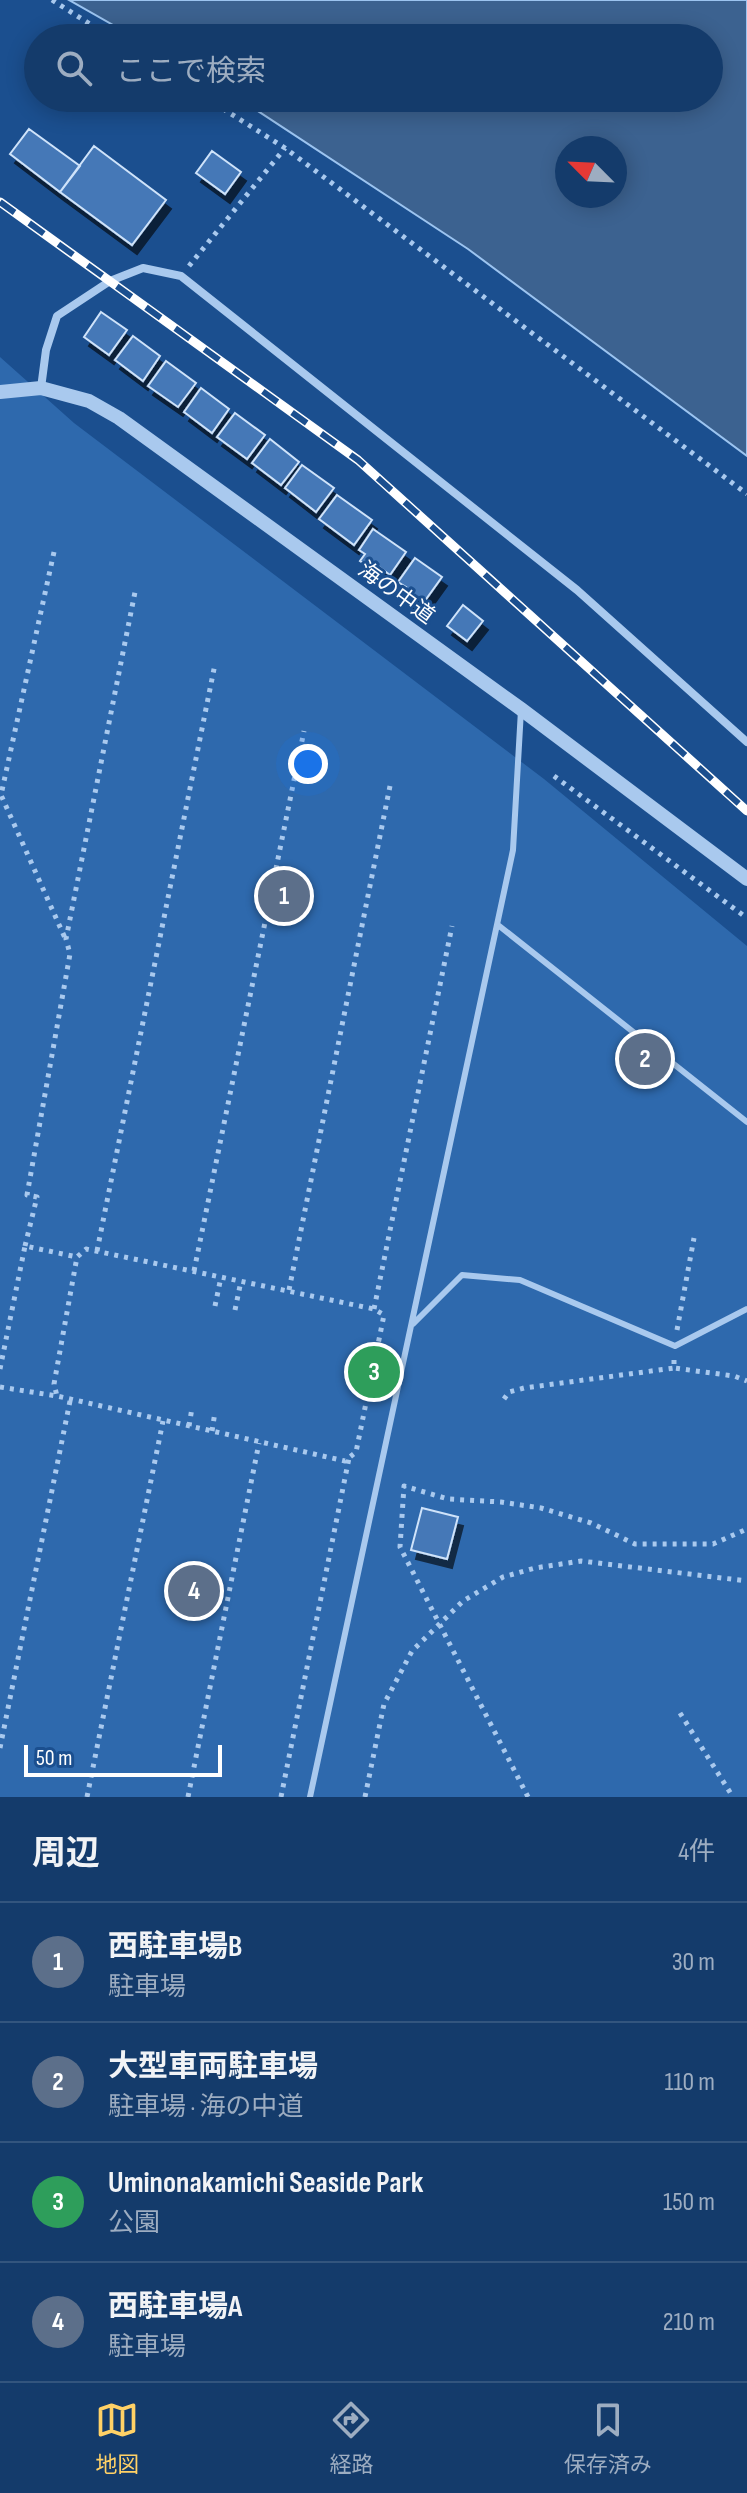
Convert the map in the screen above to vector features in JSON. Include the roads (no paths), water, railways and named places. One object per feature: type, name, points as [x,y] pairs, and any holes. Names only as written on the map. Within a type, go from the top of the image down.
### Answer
[{"type":"street","points":[[41,388],[46,350],[57,316],[110,281],[143,268],[181,276],[577,590],[747,742]]},
{"type":"street","name":"海の中道","points":[[0,392],[41,388],[89,401],[119,418],[521,709],[747,879]]},
{"type":"lane","points":[[310,1797],[513,850],[521,709]]},
{"type":"lane","points":[[498,925],[747,1122]]},
{"type":"lane","points":[[413,1324],[462,1275],[520,1280],[675,1346],[747,1309]]},
{"type":"railway","points":[[0,202],[358,460],[747,811]]},
{"type":"place","name":"西駐車場B","points":[[284,896]]},
{"type":"place","name":"大型車両駐車場","points":[[645,1059]]},
{"type":"place","name":"Uminonakamichi Seaside Park","points":[[374,1372]]},
{"type":"place","name":"西駐車場A","points":[[194,1591]]}]
